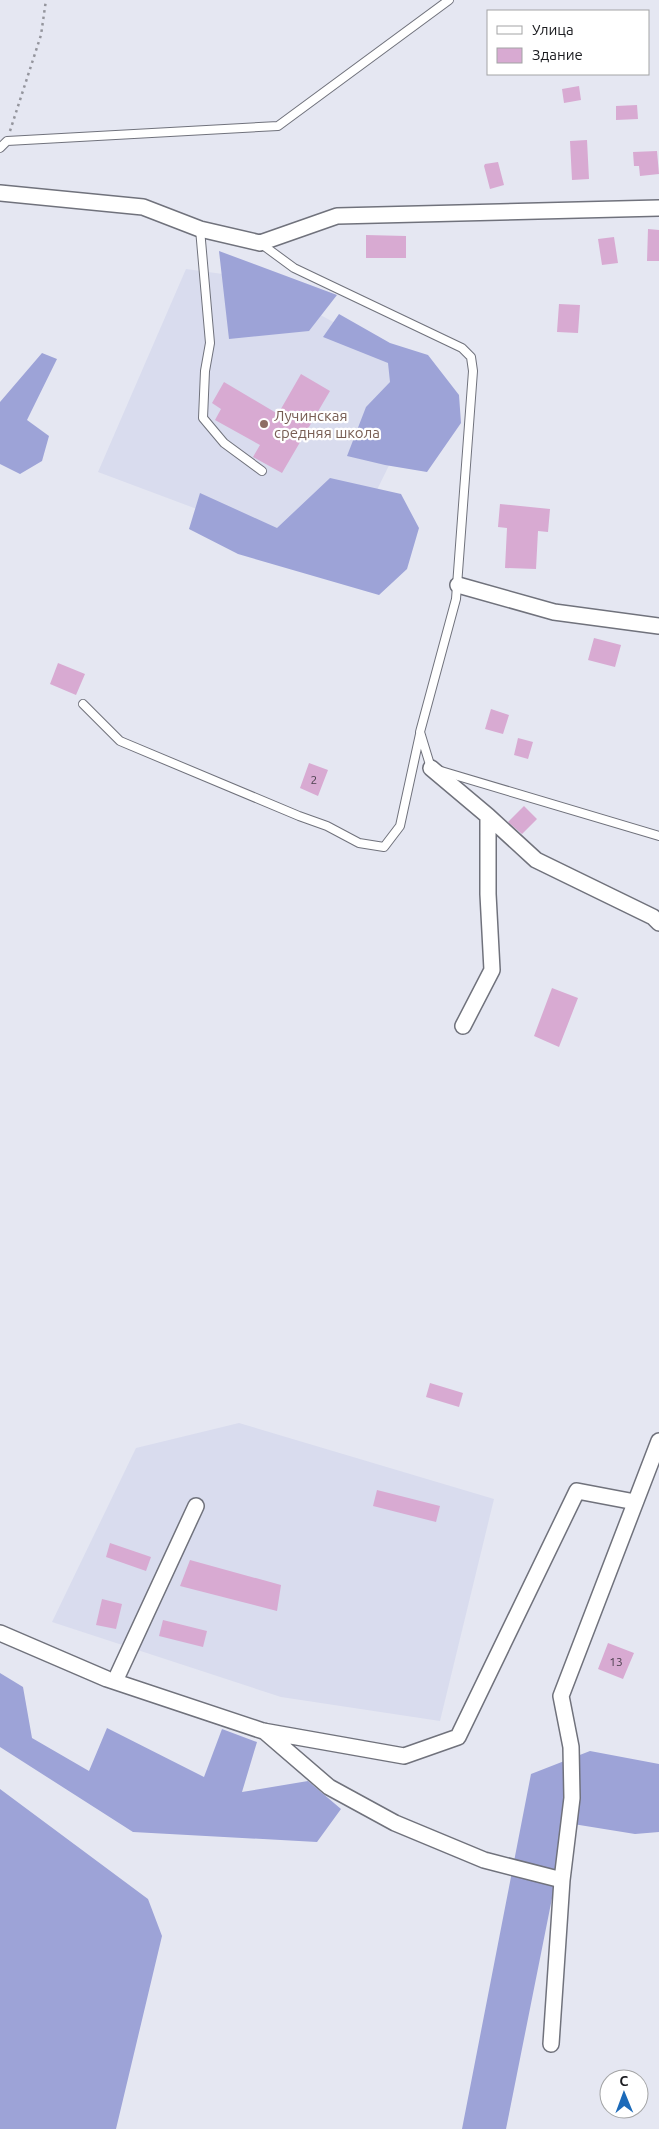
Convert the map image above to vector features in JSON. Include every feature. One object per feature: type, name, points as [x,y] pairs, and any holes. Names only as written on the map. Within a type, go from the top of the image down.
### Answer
[{"type":"street","points":[[0,194],[143,207],[200,229],[260,243],[337,216],[659,208]]},
{"type":"street","points":[[458,585],[554,612],[659,626]]},
{"type":"street","points":[[430,768],[488,816],[536,860],[653,917],[659,923]]},
{"type":"street","points":[[463,1026],[492,970],[488,894],[488,816]]},
{"type":"street","points":[[551,2044],[562,1880],[572,1798],[571,1747],[561,1696],[659,1441]]},
{"type":"street","points":[[0,1633],[115,1681],[263,1730],[404,1756],[458,1737],[577,1492],[635,1502]]},
{"type":"street","points":[[115,1681],[196,1506]]},
{"type":"street","points":[[263,1730],[329,1787],[395,1823],[484,1860],[562,1880]]},
{"type":"lane","points":[[0,148],[7,141],[278,126],[449,0]]},
{"type":"lane","points":[[200,229],[210,343],[205,371],[203,418],[224,443],[262,472]]},
{"type":"lane","points":[[83,704],[120,741],[298,816],[327,826],[359,844],[384,847],[400,826],[420,732],[456,599],[473,371],[471,357],[462,348],[294,268],[260,243]]},
{"type":"lane","points":[[420,732],[430,768],[659,836]]},
{"type":"path","points":[[7,141],[42,36],[46,0]]},
{"type":"shaded area","points":[[219,251],[337,295],[309,331],[229,339]]},
{"type":"shaded area","name":"Лучинская средняя школа","points":[[186,269],[252,278],[433,376],[341,563],[98,472]]},
{"type":"shaded area","points":[[339,314],[390,343],[428,355],[459,395],[461,423],[427,472],[347,456],[366,407],[390,382],[388,363],[323,337]]},
{"type":"shaded area","points":[[42,353],[57,359],[27,420],[49,436],[42,461],[20,474],[0,464],[0,402]]},
{"type":"shaded area","points":[[330,478],[401,494],[419,528],[407,569],[379,595],[238,554],[189,529],[200,493],[277,528]]},
{"type":"shaded area","points":[[239,1423],[494,1499],[440,1721],[281,1697],[52,1622],[136,1448]]},
{"type":"shaded area","points":[[0,1673],[23,1687],[32,1738],[89,1771],[107,1728],[204,1777],[222,1729],[257,1742],[242,1792],[308,1781],[341,1809],[317,1842],[133,1832],[0,1747]]},
{"type":"shaded area","points":[[590,1751],[659,1764],[659,1832],[635,1834],[567,1823],[506,2129],[462,2129],[531,1774]]},
{"type":"shaded area","points":[[0,1789],[148,1899],[162,1936],[116,2129],[0,2129]]},
{"type":"building","points":[[579,86],[581,100],[564,103],[562,89]]},
{"type":"building","points":[[637,105],[638,119],[616,120],[616,106]]},
{"type":"building","points":[[587,140],[589,179],[572,180],[570,141]]},
{"type":"building","points":[[657,151],[659,174],[640,176],[639,166],[634,166],[633,152]]},
{"type":"building","points":[[498,162],[504,185],[490,189],[484,166],[485,164]]},
{"type":"building","points":[[648,229],[659,230],[659,261],[647,261]]},
{"type":"building","points":[[366,235],[406,236],[406,258],[366,258]]},
{"type":"building","points":[[614,237],[618,263],[602,265],[598,239]]},
{"type":"building","points":[[559,304],[580,305],[578,333],[557,332]]},
{"type":"building","points":[[301,374],[330,391],[282,473],[253,457],[260,445],[215,420],[221,409],[212,403],[224,382],[278,414]]},
{"type":"building","points":[[500,504],[550,509],[548,532],[538,531],[536,569],[505,568],[507,528],[498,527]]},
{"type":"building","points":[[594,638],[621,645],[615,667],[588,660]]},
{"type":"building","points":[[58,663],[85,674],[76,695],[50,684]]},
{"type":"building","points":[[491,709],[509,715],[503,734],[485,729]]},
{"type":"building","points":[[518,738],[533,742],[528,759],[514,755]]},
{"type":"building","points":[[309,763],[328,770],[318,796],[300,788]]},
{"type":"building","points":[[524,806],[537,819],[522,834],[508,822]]},
{"type":"building","points":[[552,988],[578,998],[559,1047],[534,1036]]},
{"type":"building","points":[[430,1383],[463,1393],[459,1407],[426,1397]]},
{"type":"building","points":[[377,1490],[440,1506],[436,1522],[373,1506]]},
{"type":"building","points":[[110,1543],[151,1557],[146,1571],[106,1557]]},
{"type":"building","points":[[190,1560],[281,1585],[277,1611],[180,1586]]},
{"type":"building","points":[[102,1599],[122,1604],[116,1629],[96,1625]]},
{"type":"building","points":[[163,1620],[207,1631],[203,1647],[159,1636]]},
{"type":"building","points":[[608,1643],[634,1653],[623,1679],[598,1669]]},
{"type":"place","name":"Лучинская средняя школа","points":[[264,424]]}]
